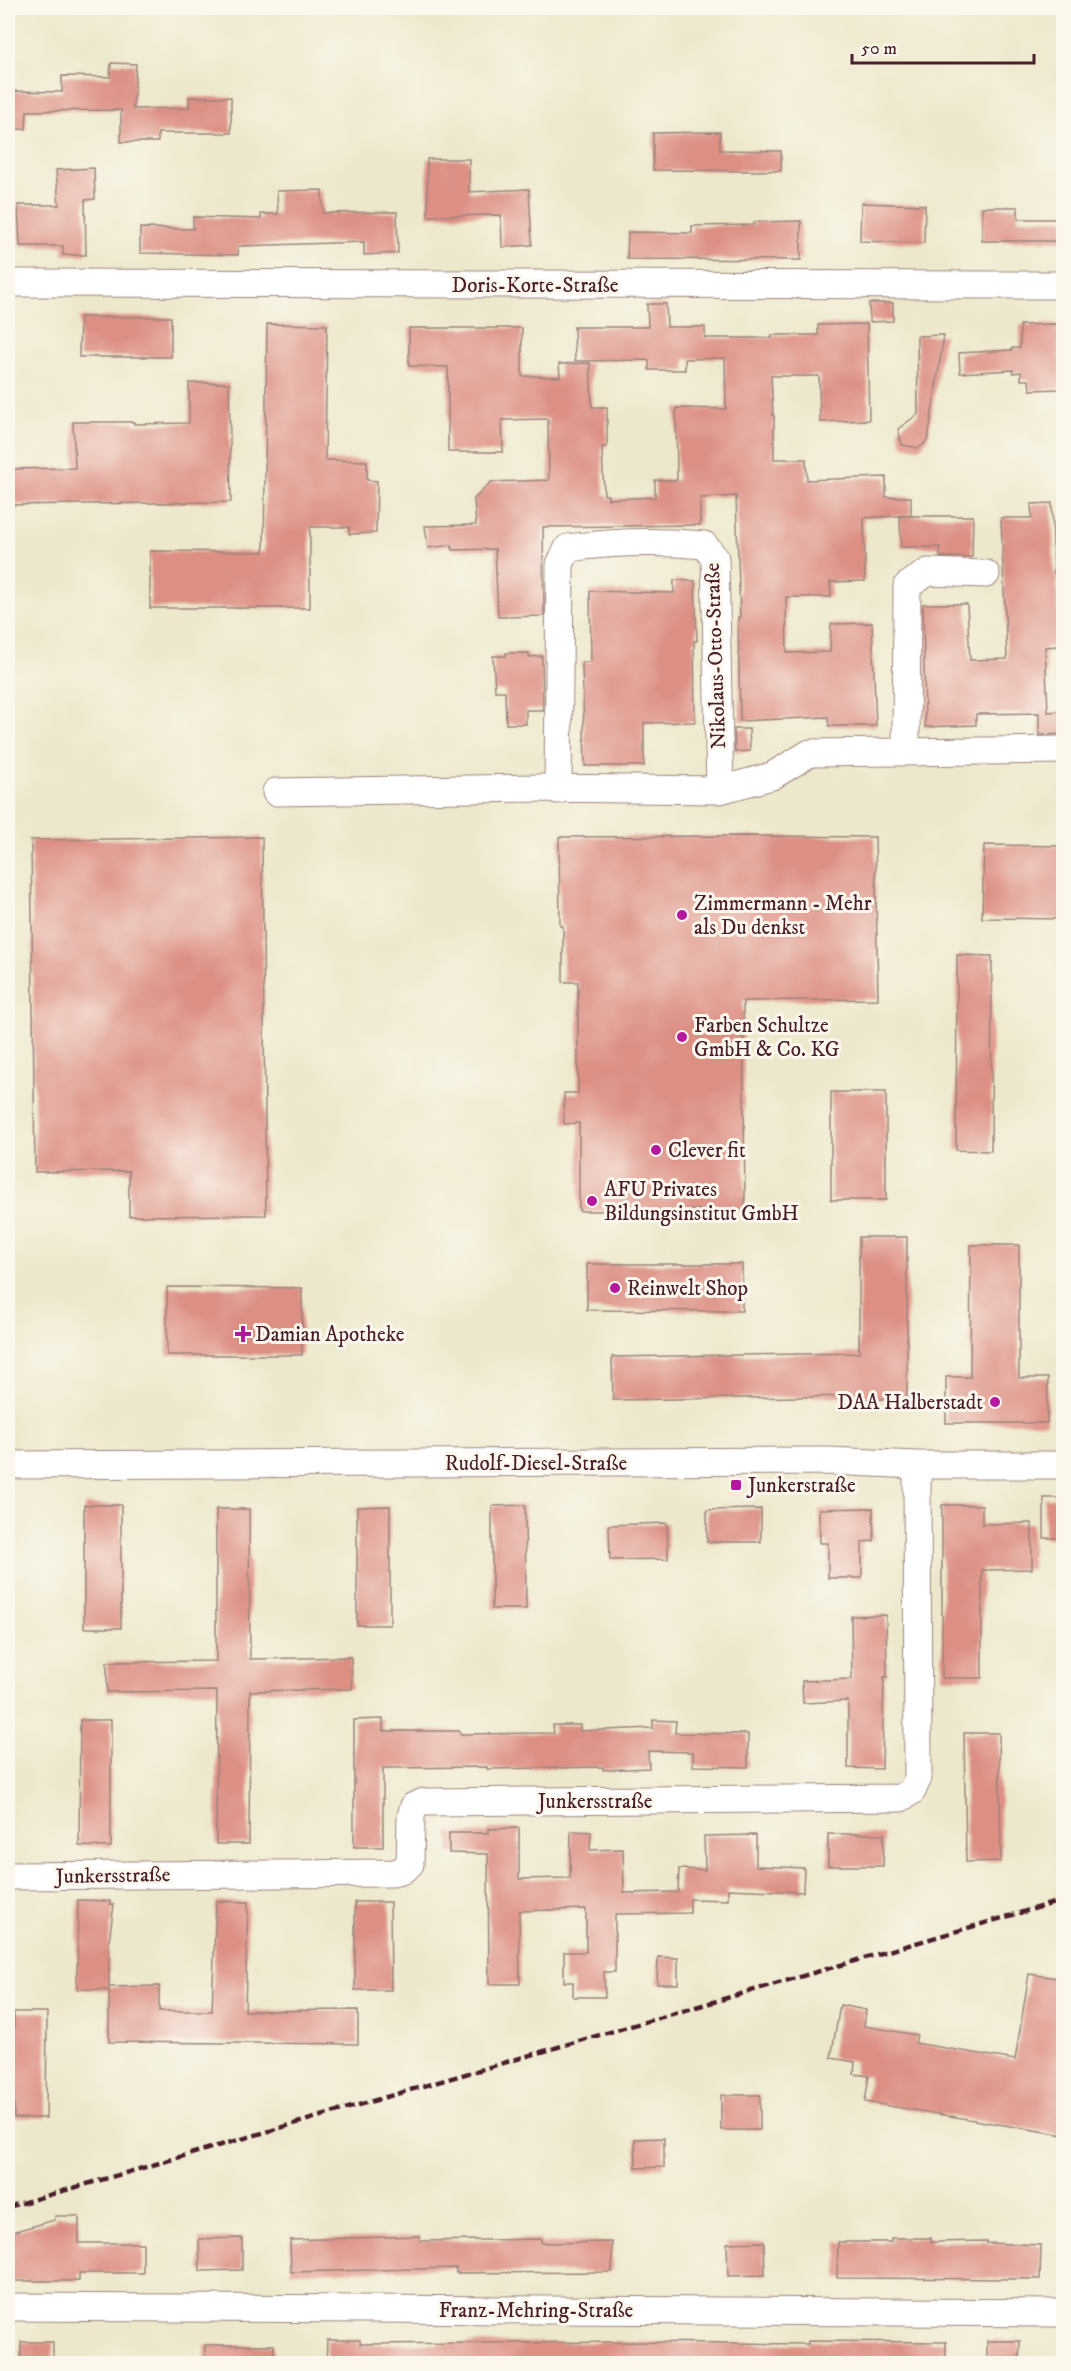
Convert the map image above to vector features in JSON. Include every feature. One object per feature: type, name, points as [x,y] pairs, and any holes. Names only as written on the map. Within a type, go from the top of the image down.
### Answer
[{"type":"street","name":"Doris-Korte-Straße","points":[[8,283],[1064,285]]},
{"type":"street","name":"Nikolaus-Otto-Straße","points":[[558,790],[560,564],[568,548],[588,545],[687,543],[704,545],[715,558],[720,790]]},
{"type":"street","points":[[906,751],[907,586],[928,572],[986,574]]},
{"type":"street","points":[[276,792],[720,790],[772,776],[810,753],[1064,750]]},
{"type":"street","name":"Rudolf-Diesel-Straße","points":[[8,1465],[828,1461],[917,1466],[1064,1465]]},
{"type":"street","name":"Junkersstraße","points":[[8,1876],[393,1873],[401,1871],[410,1864],[411,1816],[414,1806],[424,1802],[902,1798],[912,1791],[918,1778],[917,1466]]},
{"type":"street","name":"Franz-Mehring-Straße","points":[[8,2307],[1064,2313]]},
{"type":"building","points":[[111,63],[136,64],[133,109],[189,108],[189,97],[231,97],[231,133],[158,133],[158,142],[121,142],[121,110],[27,111],[26,129],[8,129],[8,91],[62,92],[62,76],[110,77]]},
{"type":"building","points":[[720,132],[720,150],[781,151],[781,171],[653,170],[653,133]]},
{"type":"building","points":[[427,159],[469,159],[469,192],[529,189],[532,245],[502,247],[501,215],[428,216]]},
{"type":"building","points":[[94,168],[95,199],[85,200],[86,255],[63,255],[63,246],[20,246],[18,205],[59,205],[56,170]]},
{"type":"building","points":[[322,190],[323,213],[397,212],[398,253],[364,255],[364,242],[238,246],[238,255],[140,253],[140,228],[193,229],[193,217],[261,219],[261,214],[278,214],[277,191]]},
{"type":"building","points":[[861,203],[925,205],[924,243],[860,241]]},
{"type":"building","points":[[982,207],[1018,207],[1018,219],[1064,219],[1064,241],[982,241]]},
{"type":"building","points":[[801,221],[801,260],[627,259],[628,232],[692,233],[692,226],[754,225],[754,222]]},
{"type":"building","points":[[869,303],[893,303],[893,321],[870,322]]},
{"type":"building","points":[[647,304],[666,304],[667,327],[705,327],[705,338],[818,335],[818,325],[867,324],[869,420],[820,422],[819,376],[771,376],[774,459],[806,459],[807,480],[886,477],[886,497],[911,497],[911,515],[864,518],[865,581],[830,582],[831,597],[786,597],[787,653],[830,652],[831,624],[872,623],[876,726],[829,726],[828,717],[740,721],[738,617],[740,617],[736,496],[700,498],[700,525],[543,527],[544,616],[498,617],[495,549],[452,550],[452,545],[428,548],[425,526],[476,525],[474,499],[491,482],[549,480],[548,419],[502,420],[503,452],[448,452],[448,367],[409,366],[409,328],[522,328],[522,376],[560,377],[559,364],[590,363],[592,407],[607,407],[607,447],[602,447],[604,495],[608,495],[608,499],[655,497],[655,480],[677,480],[676,408],[726,409],[725,358],[685,359],[685,370],[649,370],[649,360],[575,361],[574,327],[648,327]]},
{"type":"building","points":[[80,317],[171,317],[171,357],[79,357]]},
{"type":"building","points":[[267,324],[327,325],[325,460],[367,461],[367,480],[377,481],[376,533],[349,534],[349,527],[310,527],[310,608],[150,608],[150,551],[264,552]]},
{"type":"building","points":[[1058,324],[1061,389],[1030,390],[1029,380],[1021,380],[1021,372],[1013,373],[1013,370],[960,373],[959,353],[1020,348],[1020,325]]},
{"type":"building","points":[[944,335],[928,439],[918,448],[902,445],[898,429],[918,414],[917,336]]},
{"type":"building","points":[[189,383],[229,383],[231,502],[8,505],[8,469],[75,468],[73,422],[189,423]]},
{"type":"building","points":[[1052,503],[1059,646],[1045,647],[1048,712],[1064,711],[1064,734],[1039,735],[1039,713],[976,714],[976,725],[925,727],[923,604],[967,604],[970,660],[1007,659],[1001,518],[1032,518],[1031,504]]},
{"type":"building","points":[[900,516],[973,516],[972,557],[940,557],[940,547],[901,547]]},
{"type":"building","points":[[674,580],[695,581],[697,641],[694,641],[695,722],[644,723],[644,766],[585,766],[582,662],[591,662],[590,591],[674,593]]},
{"type":"building","points":[[506,653],[529,653],[529,657],[542,656],[543,710],[526,710],[526,724],[506,724],[505,691],[495,691],[493,656],[506,656]]},
{"type":"building","points":[[734,729],[749,729],[750,751],[735,752]]},
{"type":"building","points":[[262,837],[266,1215],[129,1216],[129,1171],[35,1172],[31,840]]},
{"type":"building","points":[[559,837],[875,837],[878,999],[743,1001],[745,1210],[579,1211],[579,1123],[564,1124],[564,1093],[578,1093],[578,982],[563,982]]},
{"type":"building","points":[[984,845],[1064,846],[1064,919],[982,918]]},
{"type":"building","points":[[957,955],[992,956],[991,1151],[956,1150]]},
{"type":"building","points":[[831,1092],[886,1092],[886,1200],[831,1200]]},
{"type":"building","points":[[859,1237],[907,1237],[907,1399],[859,1399],[859,1396],[613,1400],[612,1357],[859,1353]]},
{"type":"building","points":[[971,1245],[1019,1245],[1019,1378],[1048,1378],[1047,1423],[946,1423],[946,1377],[970,1377]]},
{"type":"building","points":[[587,1264],[742,1264],[742,1311],[587,1310]]},
{"type":"building","points":[[167,1287],[302,1288],[302,1355],[167,1355]]},
{"type":"building","points":[[1044,1498],[1064,1498],[1064,1538],[1044,1538]]},
{"type":"building","points":[[84,1505],[121,1505],[121,1628],[84,1628]]},
{"type":"building","points":[[525,1505],[526,1609],[492,1609],[492,1506]]},
{"type":"building","points":[[942,1505],[982,1505],[982,1524],[1032,1523],[1032,1569],[982,1570],[982,1678],[942,1678]]},
{"type":"building","points":[[390,1506],[390,1625],[357,1625],[357,1507]]},
{"type":"building","points":[[873,1508],[874,1541],[862,1542],[862,1578],[828,1578],[828,1543],[820,1543],[819,1509]]},
{"type":"building","points":[[216,1509],[249,1509],[250,1659],[351,1657],[352,1689],[250,1691],[249,1844],[216,1844],[217,1691],[107,1692],[107,1662],[216,1661]]},
{"type":"building","points":[[761,1509],[761,1542],[707,1542],[707,1510]]},
{"type":"building","points":[[667,1523],[668,1559],[610,1560],[609,1525]]},
{"type":"building","points":[[886,1615],[887,1677],[884,1677],[882,1769],[848,1768],[848,1701],[803,1703],[802,1681],[852,1679],[851,1616]]},
{"type":"building","points":[[383,1719],[383,1731],[460,1731],[460,1734],[554,1733],[553,1725],[580,1725],[580,1731],[653,1728],[653,1720],[676,1721],[675,1733],[748,1734],[748,1767],[693,1766],[693,1752],[648,1751],[649,1768],[603,1770],[603,1767],[383,1768],[383,1847],[354,1847],[354,1720]]},
{"type":"building","points":[[80,1720],[111,1720],[111,1847],[79,1846]]},
{"type":"building","points":[[964,1733],[999,1733],[1001,1861],[966,1862]]},
{"type":"building","points":[[519,1828],[519,1879],[570,1878],[571,1831],[591,1832],[590,1850],[623,1849],[624,1893],[678,1892],[679,1869],[705,1870],[704,1836],[756,1835],[756,1866],[804,1868],[803,1892],[728,1889],[728,1900],[690,1899],[690,1913],[615,1914],[615,1972],[604,1972],[605,1997],[573,1997],[573,1982],[564,1982],[564,1952],[586,1952],[586,1909],[519,1911],[520,1984],[489,1984],[488,1854],[449,1853],[449,1833],[488,1833],[488,1829]]},
{"type":"building","points":[[828,1834],[884,1834],[883,1866],[828,1866]]},
{"type":"building","points":[[78,1900],[110,1901],[110,1904],[114,1905],[109,1941],[109,1990],[77,1989]]},
{"type":"building","points":[[216,1901],[248,1902],[245,2011],[358,2010],[358,2044],[109,2042],[109,1987],[159,1986],[159,2011],[212,2011]]},
{"type":"building","points":[[355,1902],[390,1902],[391,1990],[355,1990]]},
{"type":"building","points":[[658,1957],[678,1958],[678,1984],[657,1984]]},
{"type":"building","points":[[1029,1974],[1064,1979],[1064,2135],[865,2102],[869,2076],[854,2074],[855,2062],[831,2058],[840,2005],[866,2010],[864,2026],[917,2035],[915,2043],[1015,2060]]},
{"type":"building","points":[[14,2012],[47,2012],[46,2118],[14,2118]]},
{"type":"building","points":[[721,2095],[760,2095],[760,2130],[721,2130]]},
{"type":"building","points":[[664,2138],[664,2167],[636,2168],[635,2139]]},
{"type":"building","points":[[55,2216],[79,2216],[79,2243],[143,2243],[143,2273],[79,2273],[79,2281],[8,2281],[8,2233],[55,2220]]},
{"type":"building","points":[[420,2236],[420,2241],[541,2239],[541,2243],[612,2242],[612,2272],[456,2273],[456,2268],[291,2272],[290,2240]]},
{"type":"building","points":[[242,2238],[242,2270],[200,2271],[199,2239]]},
{"type":"building","points":[[891,2238],[931,2238],[931,2242],[987,2241],[987,2243],[1041,2245],[1040,2279],[837,2278],[838,2242],[891,2242]]},
{"type":"building","points":[[764,2242],[765,2275],[728,2276],[727,2243]]},
{"type":"building","points":[[327,2340],[360,2340],[360,2344],[946,2342],[946,2364],[326,2364]]},
{"type":"building","points":[[987,2341],[1020,2341],[1019,2364],[987,2364]]},
{"type":"building","points":[[21,2342],[53,2342],[53,2364],[21,2364]]},
{"type":"building","points":[[205,2345],[274,2345],[274,2364],[205,2364]]},
{"type":"railway","points":[[8,2207],[1064,1900]]},
{"type":"place","name":"Zimmermann - Mehr als Du denkst","points":[[682,915]]},
{"type":"place","name":"Farben Schultze GmbH & Co. KG","points":[[682,1037]]},
{"type":"place","name":"Clever fit","points":[[656,1150]]},
{"type":"place","name":"AFU Privates Bildungsinstitut GmbH","points":[[592,1201]]},
{"type":"place","name":"Reinwelt Shop","points":[[615,1288]]},
{"type":"place","name":"Damian Apotheke","points":[[243,1334]]},
{"type":"place","name":"DAA Halberstadt","points":[[995,1402]]},
{"type":"place","name":"Junkerstraße","points":[[736,1485]]}]
